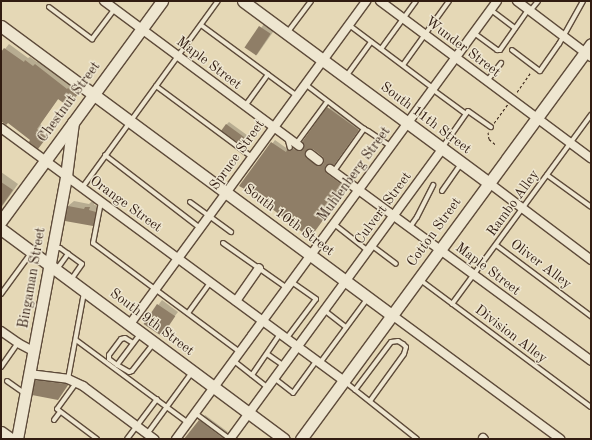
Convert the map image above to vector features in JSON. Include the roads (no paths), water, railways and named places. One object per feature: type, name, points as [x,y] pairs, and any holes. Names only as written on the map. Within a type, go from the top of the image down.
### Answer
[{"type":"street","name":"Chestnut Street","points":[[1,221],[162,1]]},
{"type":"street","name":"South 11th Street","points":[[243,1],[591,260]]},
{"type":"street","name":"Spruce Street","points":[[130,324],[366,1]]},
{"type":"street","name":"Wunder Street","points":[[380,1],[591,158]]},
{"type":"street","name":"Muhlenberg Street","points":[[176,439],[497,1]]},
{"type":"street","points":[[517,1],[564,36],[589,51]]},
{"type":"street","name":"Maple Street","points":[[107,2],[287,137],[295,146]]},
{"type":"street","name":"South 10th Street","points":[[2,29],[94,94],[560,439]]},
{"type":"street","name":"Cotton Street","points":[[301,439],[537,118],[589,51]]},
{"type":"street","name":"Bingaman Street","points":[[17,439],[29,374],[53,267],[53,248],[66,176],[73,122]]},
{"type":"street","name":"Orange Street","points":[[1,128],[344,381]]},
{"type":"street","name":"Culvert Street","points":[[230,439],[442,149]]},
{"type":"street","points":[[310,154],[319,160]]},
{"type":"street","name":"Maple Street","points":[[332,170],[591,361]]},
{"type":"street","name":"South 9th Street","points":[[1,229],[284,439]]},
{"type":"street","points":[[236,302],[259,268]]},
{"type":"street","points":[[1,331],[18,343],[34,351]]},
{"type":"street","points":[[29,374],[72,381],[154,439]]},
{"type":"lane","points":[[82,188],[218,1]]},
{"type":"lane","points":[[287,34],[311,1]]},
{"type":"lane","points":[[381,49],[416,1]]},
{"type":"lane","points":[[474,33],[497,50],[500,50],[515,28],[538,1]]},
{"type":"lane","points":[[512,50],[540,71],[564,36],[583,1]]},
{"type":"lane","points":[[403,65],[446,2]]},
{"type":"lane","points":[[48,7],[92,39],[115,9]]},
{"type":"lane","points":[[490,10],[515,28]]},
{"type":"lane","points":[[201,25],[296,96]]},
{"type":"lane","points":[[348,25],[466,114],[468,111],[491,127]]},
{"type":"lane","points":[[345,77],[371,42]]},
{"type":"lane","points":[[488,81],[501,63]]},
{"type":"lane","points":[[245,106],[268,74]]},
{"type":"lane","points":[[305,84],[364,130],[368,130],[390,146]]},
{"type":"lane","points":[[156,86],[252,157]]},
{"type":"lane","points":[[295,146],[327,102]]},
{"type":"lane","name":"Culvert Street","points":[[442,149],[466,114]]},
{"type":"lane","name":"Rambo Alley","points":[[452,304],[591,115]]},
{"type":"lane","points":[[332,170],[364,130]]},
{"type":"lane","points":[[105,155],[200,228]]},
{"type":"lane","points":[[442,191],[462,163]]},
{"type":"lane","points":[[547,175],[591,207]]},
{"type":"lane","points":[[410,227],[417,217],[433,185]]},
{"type":"lane","points":[[101,202],[93,243],[240,352]]},
{"type":"lane","points":[[190,202],[230,232]]},
{"type":"lane","points":[[333,224],[396,264]]},
{"type":"lane","points":[[223,243],[259,268],[316,299],[267,354],[252,375]]},
{"type":"lane","name":"Oliver Alley","points":[[496,245],[591,316]]},
{"type":"lane","points":[[53,248],[60,248],[82,264],[71,280]]},
{"type":"lane","points":[[1,294],[32,251]]},
{"type":"lane","points":[[53,267],[68,254]]},
{"type":"lane","name":"Division Alley","points":[[418,279],[591,407]]},
{"type":"lane","points":[[188,313],[210,283]]},
{"type":"lane","points":[[85,290],[76,340],[72,381],[57,409],[97,439]]},
{"type":"lane","points":[[274,378],[292,393],[368,298]]},
{"type":"lane","points":[[324,309],[346,327]]},
{"type":"lane","points":[[117,365],[141,332]]},
{"type":"lane","points":[[133,343],[125,338],[121,339],[109,355],[109,359],[128,372],[132,371],[154,342]]},
{"type":"lane","points":[[76,340],[188,423]]},
{"type":"lane","points":[[355,390],[391,342],[398,341],[403,344],[406,347],[404,354],[370,401]]},
{"type":"lane","points":[[1,367],[18,343]]},
{"type":"lane","points":[[267,354],[283,365]]},
{"type":"lane","points":[[234,361],[267,387]]},
{"type":"lane","points":[[147,434],[193,371]]},
{"type":"lane","points":[[7,381],[26,394]]},
{"type":"lane","points":[[344,381],[417,439]]},
{"type":"lane","points":[[127,439],[157,400]]},
{"type":"lane","points":[[54,420],[60,412]]},
{"type":"lane","points":[[195,414],[230,439]]}]
